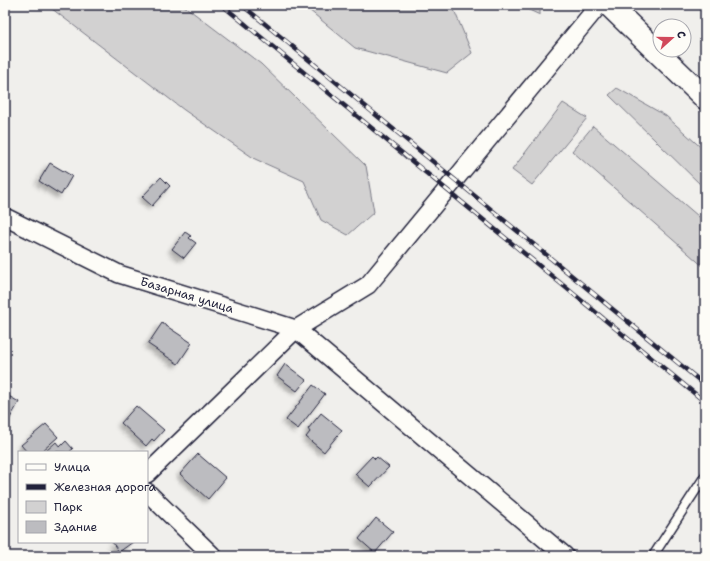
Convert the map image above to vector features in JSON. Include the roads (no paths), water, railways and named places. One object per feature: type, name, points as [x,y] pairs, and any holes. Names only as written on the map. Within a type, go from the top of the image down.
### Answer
[{"type":"main road","points":[[609,5],[705,98]]},
{"type":"street","points":[[148,473],[296,329],[368,285],[599,5]]},
{"type":"street","name":"Базарная улица","points":[[5,217],[119,274],[296,329]]},
{"type":"street","points":[[296,329],[565,556]]},
{"type":"street","points":[[148,493],[213,556]]},
{"type":"lane","points":[[653,556],[705,476]]},
{"type":"railway","points":[[222,5],[705,402]]},
{"type":"railway","points":[[242,5],[705,385]]}]
